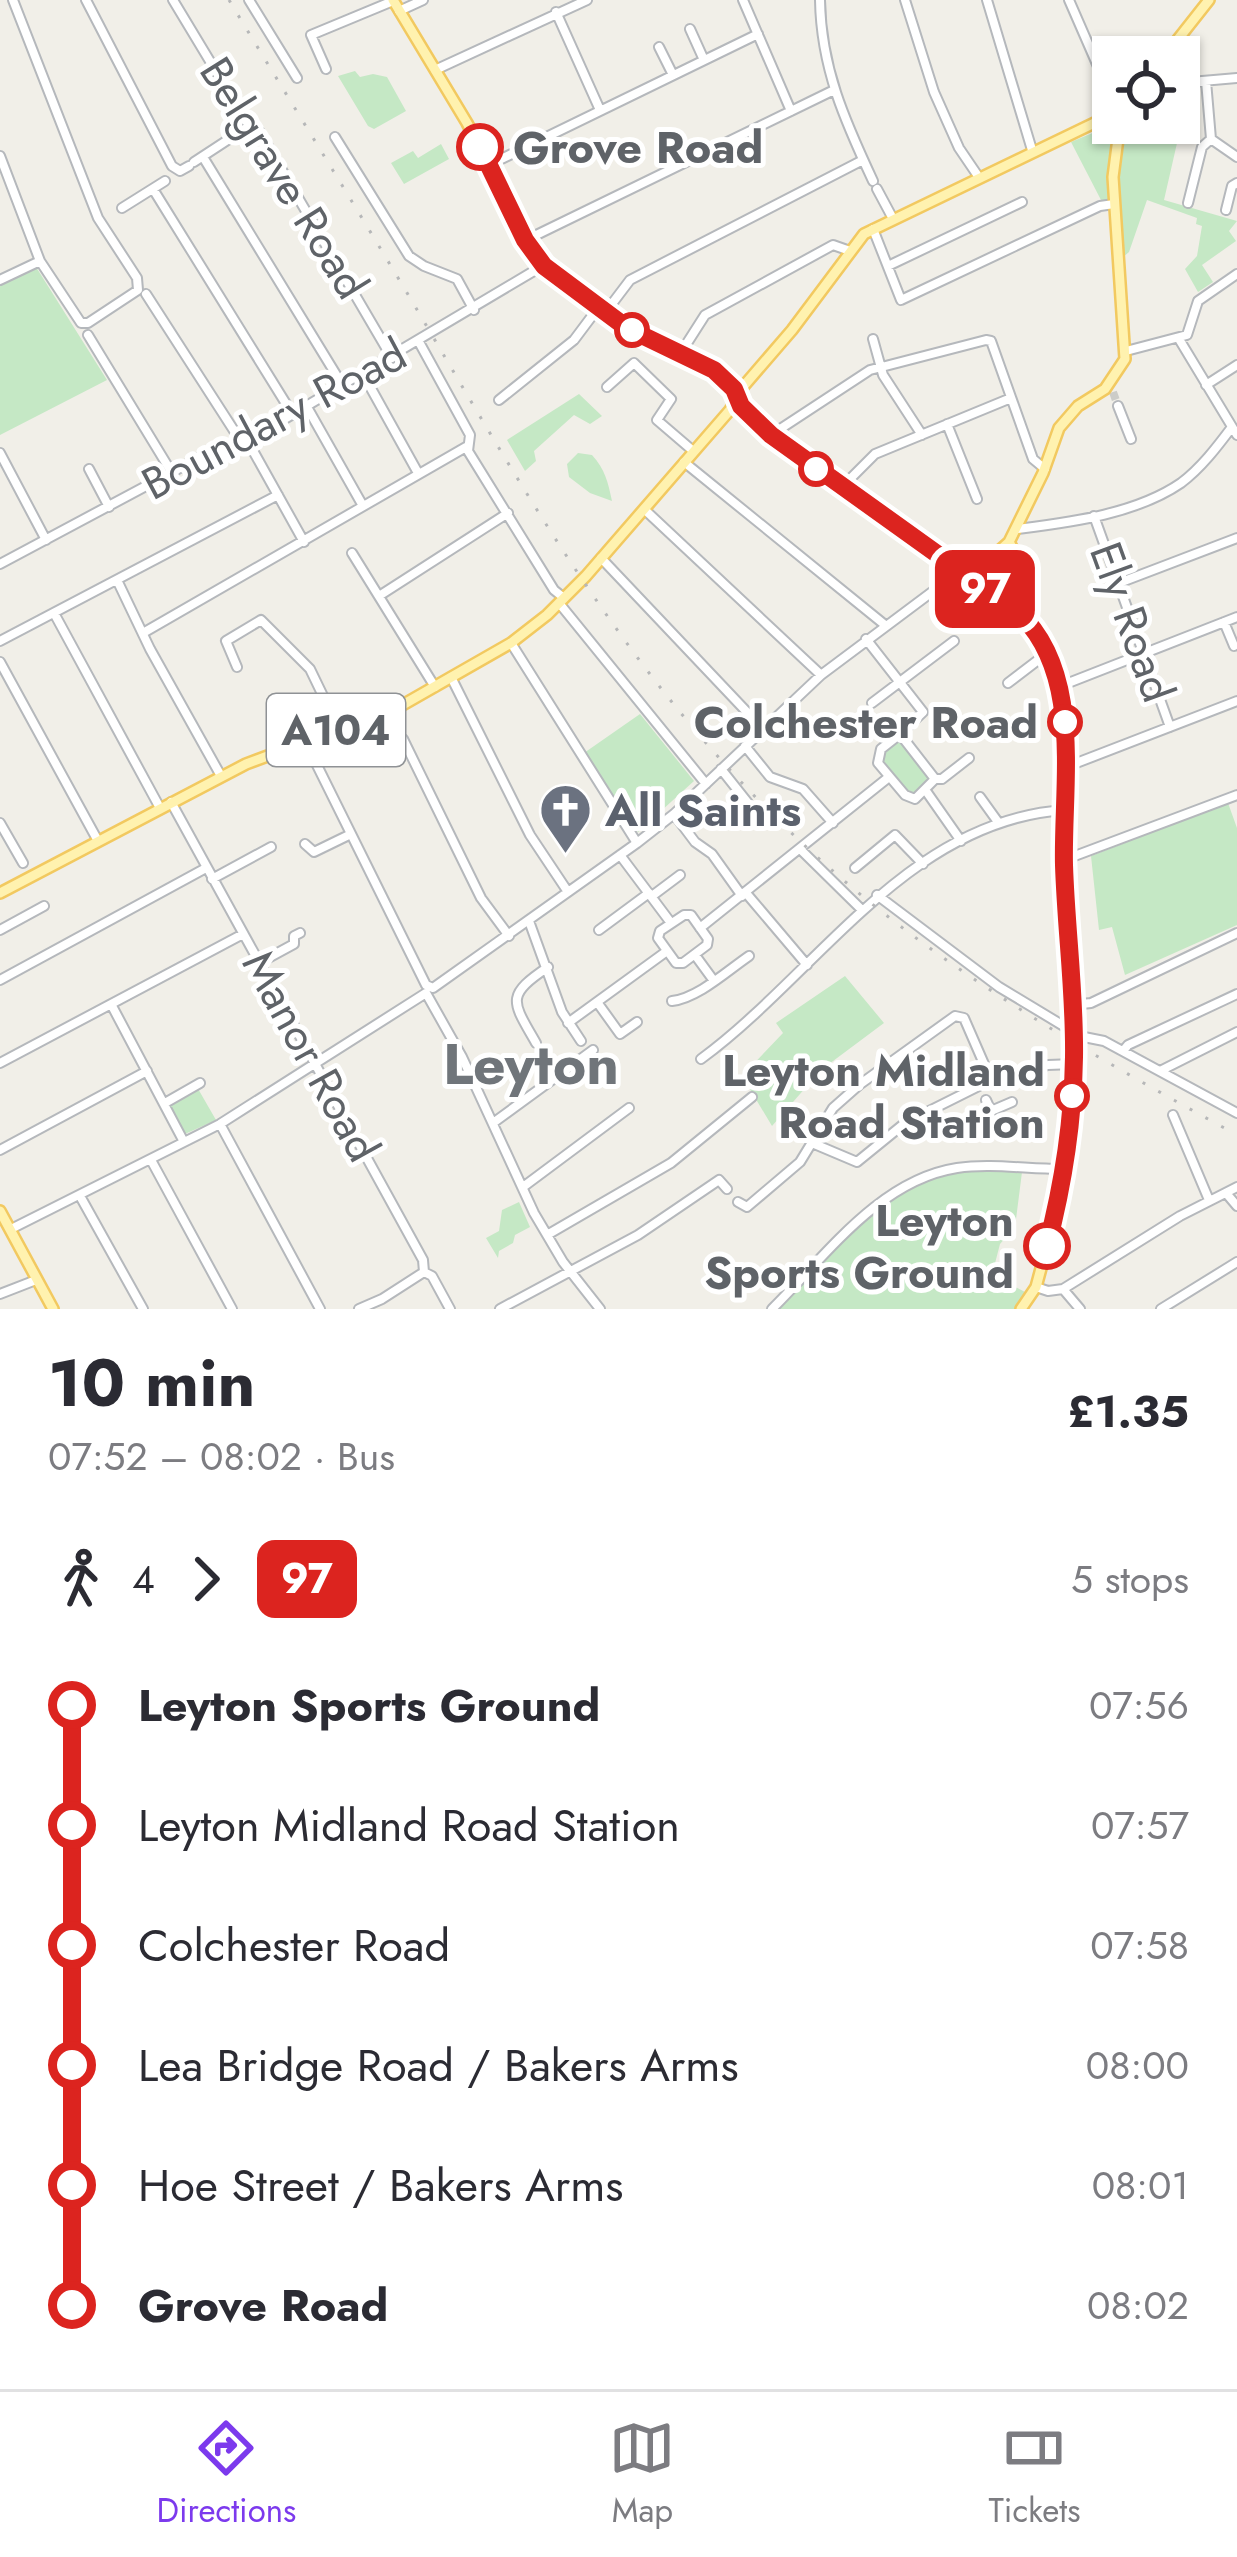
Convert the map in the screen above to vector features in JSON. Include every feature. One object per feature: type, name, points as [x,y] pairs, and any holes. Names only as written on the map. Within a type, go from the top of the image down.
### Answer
[{"type":"main road","points":[[1181,36],[1209,0]]},
{"type":"main road","points":[[395,4],[489,165],[525,240],[544,266],[635,332],[714,370],[771,435],[1010,606],[1025,619],[1046,654],[1065,722],[1064,860],[1074,1064],[1054,1220],[1036,1287],[1022,1309]]},
{"type":"main road","name":"A104","points":[[0,893],[221,776],[399,707],[511,643],[562,601],[644,509],[737,399],[846,249],[892,217],[1092,123]]},
{"type":"main road","points":[[960,572],[991,558],[1009,542],[1068,415],[1109,390],[1121,368],[1126,352],[1114,204],[1118,144]]},
{"type":"main road","points":[[1009,542],[1021,563],[1025,619]]},
{"type":"main road","points":[[1010,606],[1022,595]]},
{"type":"main road","points":[[0,1211],[53,1309]]},
{"type":"street","points":[[13,0],[101,225],[243,439],[304,542]]},
{"type":"street","points":[[86,0],[178,171],[249,126]]},
{"type":"street","name":"Belgrave Road","points":[[173,0],[249,126],[259,130],[392,358]]},
{"type":"street","points":[[249,0],[298,78]]},
{"type":"street","points":[[326,69],[311,35],[395,4],[423,0]]},
{"type":"street","points":[[435,70],[587,0]]},
{"type":"street","points":[[743,0],[791,111]]},
{"type":"street","points":[[820,0],[832,91],[892,217]]},
{"type":"street","points":[[905,0],[928,77],[978,176]]},
{"type":"street","points":[[987,0],[1032,150]]},
{"type":"street","points":[[1069,0],[1092,53]]},
{"type":"street","points":[[556,12],[600,110]]},
{"type":"street","points":[[690,29],[704,59]]},
{"type":"street","points":[[489,165],[758,34]]},
{"type":"street","points":[[659,47],[673,75]]},
{"type":"street","points":[[1200,81],[1237,78]]},
{"type":"street","points":[[1206,81],[1211,139]]},
{"type":"street","points":[[525,240],[832,91]]},
{"type":"street","points":[[335,137],[409,256],[457,279],[475,310]]},
{"type":"street","points":[[1211,139],[1237,157]]},
{"type":"street","points":[[1188,203],[1202,147],[1211,139]]},
{"type":"street","points":[[0,156],[40,261],[172,473]]},
{"type":"street","points":[[499,400],[574,340],[630,280],[863,160]]},
{"type":"street","points":[[195,162],[343,386]]},
{"type":"street","points":[[122,208],[165,181]]},
{"type":"street","points":[[1226,210],[1237,182]]},
{"type":"street","points":[[153,189],[293,415]]},
{"type":"street","points":[[889,266],[1022,202]]},
{"type":"street","points":[[872,228],[901,300],[1100,206],[1114,204]]},
{"type":"street","points":[[682,351],[705,315],[826,248],[846,249]]},
{"type":"street","points":[[0,280],[40,261]]},
{"type":"street","name":"Boundary Road","points":[[0,564],[293,415],[544,266]]},
{"type":"street","points":[[1126,352],[1179,339],[1190,330],[1198,301],[1237,274]]},
{"type":"street","points":[[86,329],[142,291]]},
{"type":"street","points":[[873,339],[880,367],[922,434]]},
{"type":"street","points":[[1018,529],[1094,516],[1178,485],[1234,431],[1179,339]]},
{"type":"street","points":[[771,435],[880,367],[986,340],[991,341],[1033,459],[1045,469]]},
{"type":"street","points":[[143,633],[466,447],[470,435],[418,342]]},
{"type":"street","points":[[607,387],[634,363],[671,399],[657,420],[692,450]]},
{"type":"street","points":[[1206,385],[1237,365]]},
{"type":"street","points":[[363,374],[418,473]]},
{"type":"street","points":[[842,487],[869,458],[1011,398]]},
{"type":"street","points":[[1118,406],[1131,439]]},
{"type":"street","points":[[307,407],[363,506]]},
{"type":"street","points":[[947,424],[977,499]]},
{"type":"street","points":[[466,447],[554,590],[706,784]]},
{"type":"street","points":[[0,453],[46,540]]},
{"type":"street","points":[[682,461],[885,625]]},
{"type":"street","points":[[89,469],[110,507]]},
{"type":"street","points":[[0,641],[278,495]]},
{"type":"street","points":[[644,509],[821,675]]},
{"type":"street","points":[[379,596],[508,513]]},
{"type":"street","name":"Ely Road","points":[[1094,516],[1170,727]]},
{"type":"street","points":[[1119,583],[1237,538]]},
{"type":"street","points":[[352,553],[436,687]]},
{"type":"street","points":[[601,558],[763,729]]},
{"type":"street","points":[[11,1229],[220,1124],[509,936],[674,814],[821,675],[960,572]]},
{"type":"street","points":[[117,580],[221,776]]},
{"type":"street","name":"Manor Road","points":[[54,613],[206,868],[423,1260],[424,1272],[432,1276],[450,1309]]},
{"type":"street","points":[[1058,687],[1237,617]]},
{"type":"street","points":[[238,668],[226,641],[261,620],[310,669],[340,729]]},
{"type":"street","points":[[1224,622],[1234,646]]},
{"type":"street","points":[[866,639],[923,712],[877,756],[909,799],[926,791],[935,779]]},
{"type":"street","points":[[872,703],[954,641]]},
{"type":"street","points":[[511,643],[637,843]]},
{"type":"street","points":[[1008,683],[1046,654]]},
{"type":"street","points":[[0,662],[98,841]]},
{"type":"street","points":[[452,677],[530,836],[568,892]]},
{"type":"street","points":[[1066,767],[1237,700]]},
{"type":"street","points":[[900,734],[935,779]]},
{"type":"street","points":[[403,739],[481,898],[509,936]]},
{"type":"street","points":[[304,742],[547,1235],[599,1309]]},
{"type":"street","points":[[745,746],[770,777],[803,789],[832,823]]},
{"type":"street","points":[[935,779],[942,779],[969,758]]},
{"type":"street","points":[[722,769],[748,803],[724,820]]},
{"type":"street","points":[[700,928],[889,777]]},
{"type":"street","points":[[926,791],[961,842]]},
{"type":"street","points":[[980,797],[998,822]]},
{"type":"street","points":[[1064,860],[1236,799]]},
{"type":"street","points":[[701,1059],[735,1034],[877,895],[998,822],[1064,810]]},
{"type":"street","points":[[674,814],[807,965]]},
{"type":"street","points":[[0,823],[23,863]]},
{"type":"street","points":[[305,844],[314,852],[351,834]]},
{"type":"street","points":[[855,868],[896,835],[923,864]]},
{"type":"street","points":[[212,879],[271,847]]},
{"type":"street","points":[[801,850],[861,909]]},
{"type":"street","points":[[620,855],[671,923]]},
{"type":"street","points":[[1,976],[206,868]]},
{"type":"street","points":[[599,930],[680,875]]},
{"type":"street","points":[[877,895],[999,987],[1074,1033],[1100,1039],[1234,1108]]},
{"type":"street","points":[[0,930],[44,906]]},
{"type":"street","points":[[691,916],[707,945],[683,964],[676,963],[658,938],[671,923],[691,916]]},
{"type":"street","points":[[493,1123],[587,1048],[568,1023],[530,921]]},
{"type":"street","points":[[260,963],[294,944],[300,933]]},
{"type":"street","points":[[1072,1005],[1091,1003],[1237,933]]},
{"type":"street","points":[[0,1063],[243,934]]},
{"type":"street","points":[[568,1023],[667,951]]},
{"type":"street","points":[[695,955],[714,981]]},
{"type":"street","points":[[672,1000],[680,1001],[749,956]]},
{"type":"street","points":[[536,1043],[516,1008],[515,995],[548,967]]},
{"type":"street","points":[[1123,1051],[1237,994]]},
{"type":"street","points":[[597,1002],[620,1034],[638,1022]]},
{"type":"street","points":[[112,1004],[184,1142]]},
{"type":"street","points":[[738,1202],[747,1207],[800,1162],[833,1108],[859,1084],[955,1016],[964,1018],[991,1080]]},
{"type":"street","points":[[1160,1071],[1237,1032]]},
{"type":"street","points":[[812,1143],[851,1162],[862,1160],[904,1123],[983,1092],[991,1080],[1048,1065],[1074,1064]]},
{"type":"street","points":[[0,1150],[147,1071]]},
{"type":"street","points":[[164,1103],[200,1083]]},
{"type":"street","points":[[983,1092],[991,1111],[1012,1102]]},
{"type":"street","points":[[547,1235],[671,1163],[752,1097]]},
{"type":"street","points":[[523,1187],[629,1108]]},
{"type":"street","points":[[1173,1115],[1209,1200]]},
{"type":"street","points":[[220,1124],[320,1309]]},
{"type":"street","points":[[151,1160],[232,1309]]},
{"type":"street","points":[[772,1309],[880,1202],[905,1186],[962,1167],[1063,1169]]},
{"type":"street","points":[[500,1309],[638,1235],[719,1180],[728,1189]]},
{"type":"street","points":[[1036,1287],[1063,1289],[1237,1187]]},
{"type":"street","points":[[1226,1193],[1237,1206]]},
{"type":"street","points":[[80,1196],[143,1309]]},
{"type":"street","points":[[1161,1309],[1237,1262]]},
{"type":"street","points":[[359,1309],[424,1272]]},
{"type":"street","points":[[2,1297],[36,1280]]},
{"type":"street","points":[[1063,1289],[1080,1309]]},
{"type":"green space","points":[[355,71],[360,77],[387,77],[406,111],[374,129],[368,126],[338,76]]},
{"type":"green space","points":[[1092,133],[1092,144],[1110,144],[1108,201],[1101,200],[1071,142]]},
{"type":"green space","points":[[441,144],[449,159],[404,184],[391,163],[413,151],[418,158]]},
{"type":"green space","points":[[1124,144],[1177,144],[1164,200],[1237,221],[1229,231],[1236,241],[1202,265],[1213,282],[1198,292],[1185,269],[1197,256],[1202,226],[1196,224],[1197,218],[1147,200],[1129,252],[1122,258],[1118,186]]},
{"type":"green space","points":[[36,267],[107,380],[0,435],[0,283]]},
{"type":"green space","points":[[579,394],[602,416],[590,424],[574,415],[534,451],[536,461],[525,471],[507,440]]},
{"type":"green space","points":[[578,453],[596,460],[612,501],[590,493],[569,477],[567,464]]},
{"type":"green space","points":[[640,714],[694,781],[638,832],[584,753]]},
{"type":"green space","points":[[900,734],[935,779],[909,799],[878,763],[881,749]]},
{"type":"green space","points":[[1228,803],[1237,828],[1237,925],[1125,975],[1112,927],[1099,930],[1091,856]]},
{"type":"green space","points":[[845,976],[884,1023],[821,1070],[772,1126],[742,1076],[783,1033],[776,1023]]},
{"type":"green space","points":[[197,1087],[216,1120],[185,1134],[168,1104]]},
{"type":"green space","name":"Leyton Sports Ground","points":[[961,1172],[1022,1172],[1015,1227],[1000,1244],[992,1275],[1025,1292],[1014,1309],[778,1309],[883,1206],[907,1190]]},
{"type":"green space","points":[[519,1202],[530,1227],[515,1235],[498,1258],[486,1238],[499,1231],[502,1210]]},
{"type":"tunnel","points":[[1113,392],[1118,406]]},
{"type":"railway","points":[[229,0],[555,538],[647,671],[698,734],[815,855],[914,936],[1071,1041],[1237,1135]]},
{"type":"bus line","name":"97","points":[[480,147],[525,240],[544,266],[627,328],[704,362],[734,389],[741,406],[771,435],[1018,612],[1037,635],[1058,687],[1066,735],[1064,860],[1074,1031],[1071,1108],[1047,1246]]},
{"type":"place","name":"Grove Road","points":[[480,147]]},
{"type":"place","name":"Colchester Road","points":[[1065,722]]},
{"type":"place","name":"All Saints","points":[[566,856]]},
{"type":"place","name":"Leyton Midland Road Station","points":[[1072,1096]]},
{"type":"place","name":"Leyton Sports Ground","points":[[1047,1246]]},
{"type":"district","name":"Leyton","points":[[531,1064]]}]
